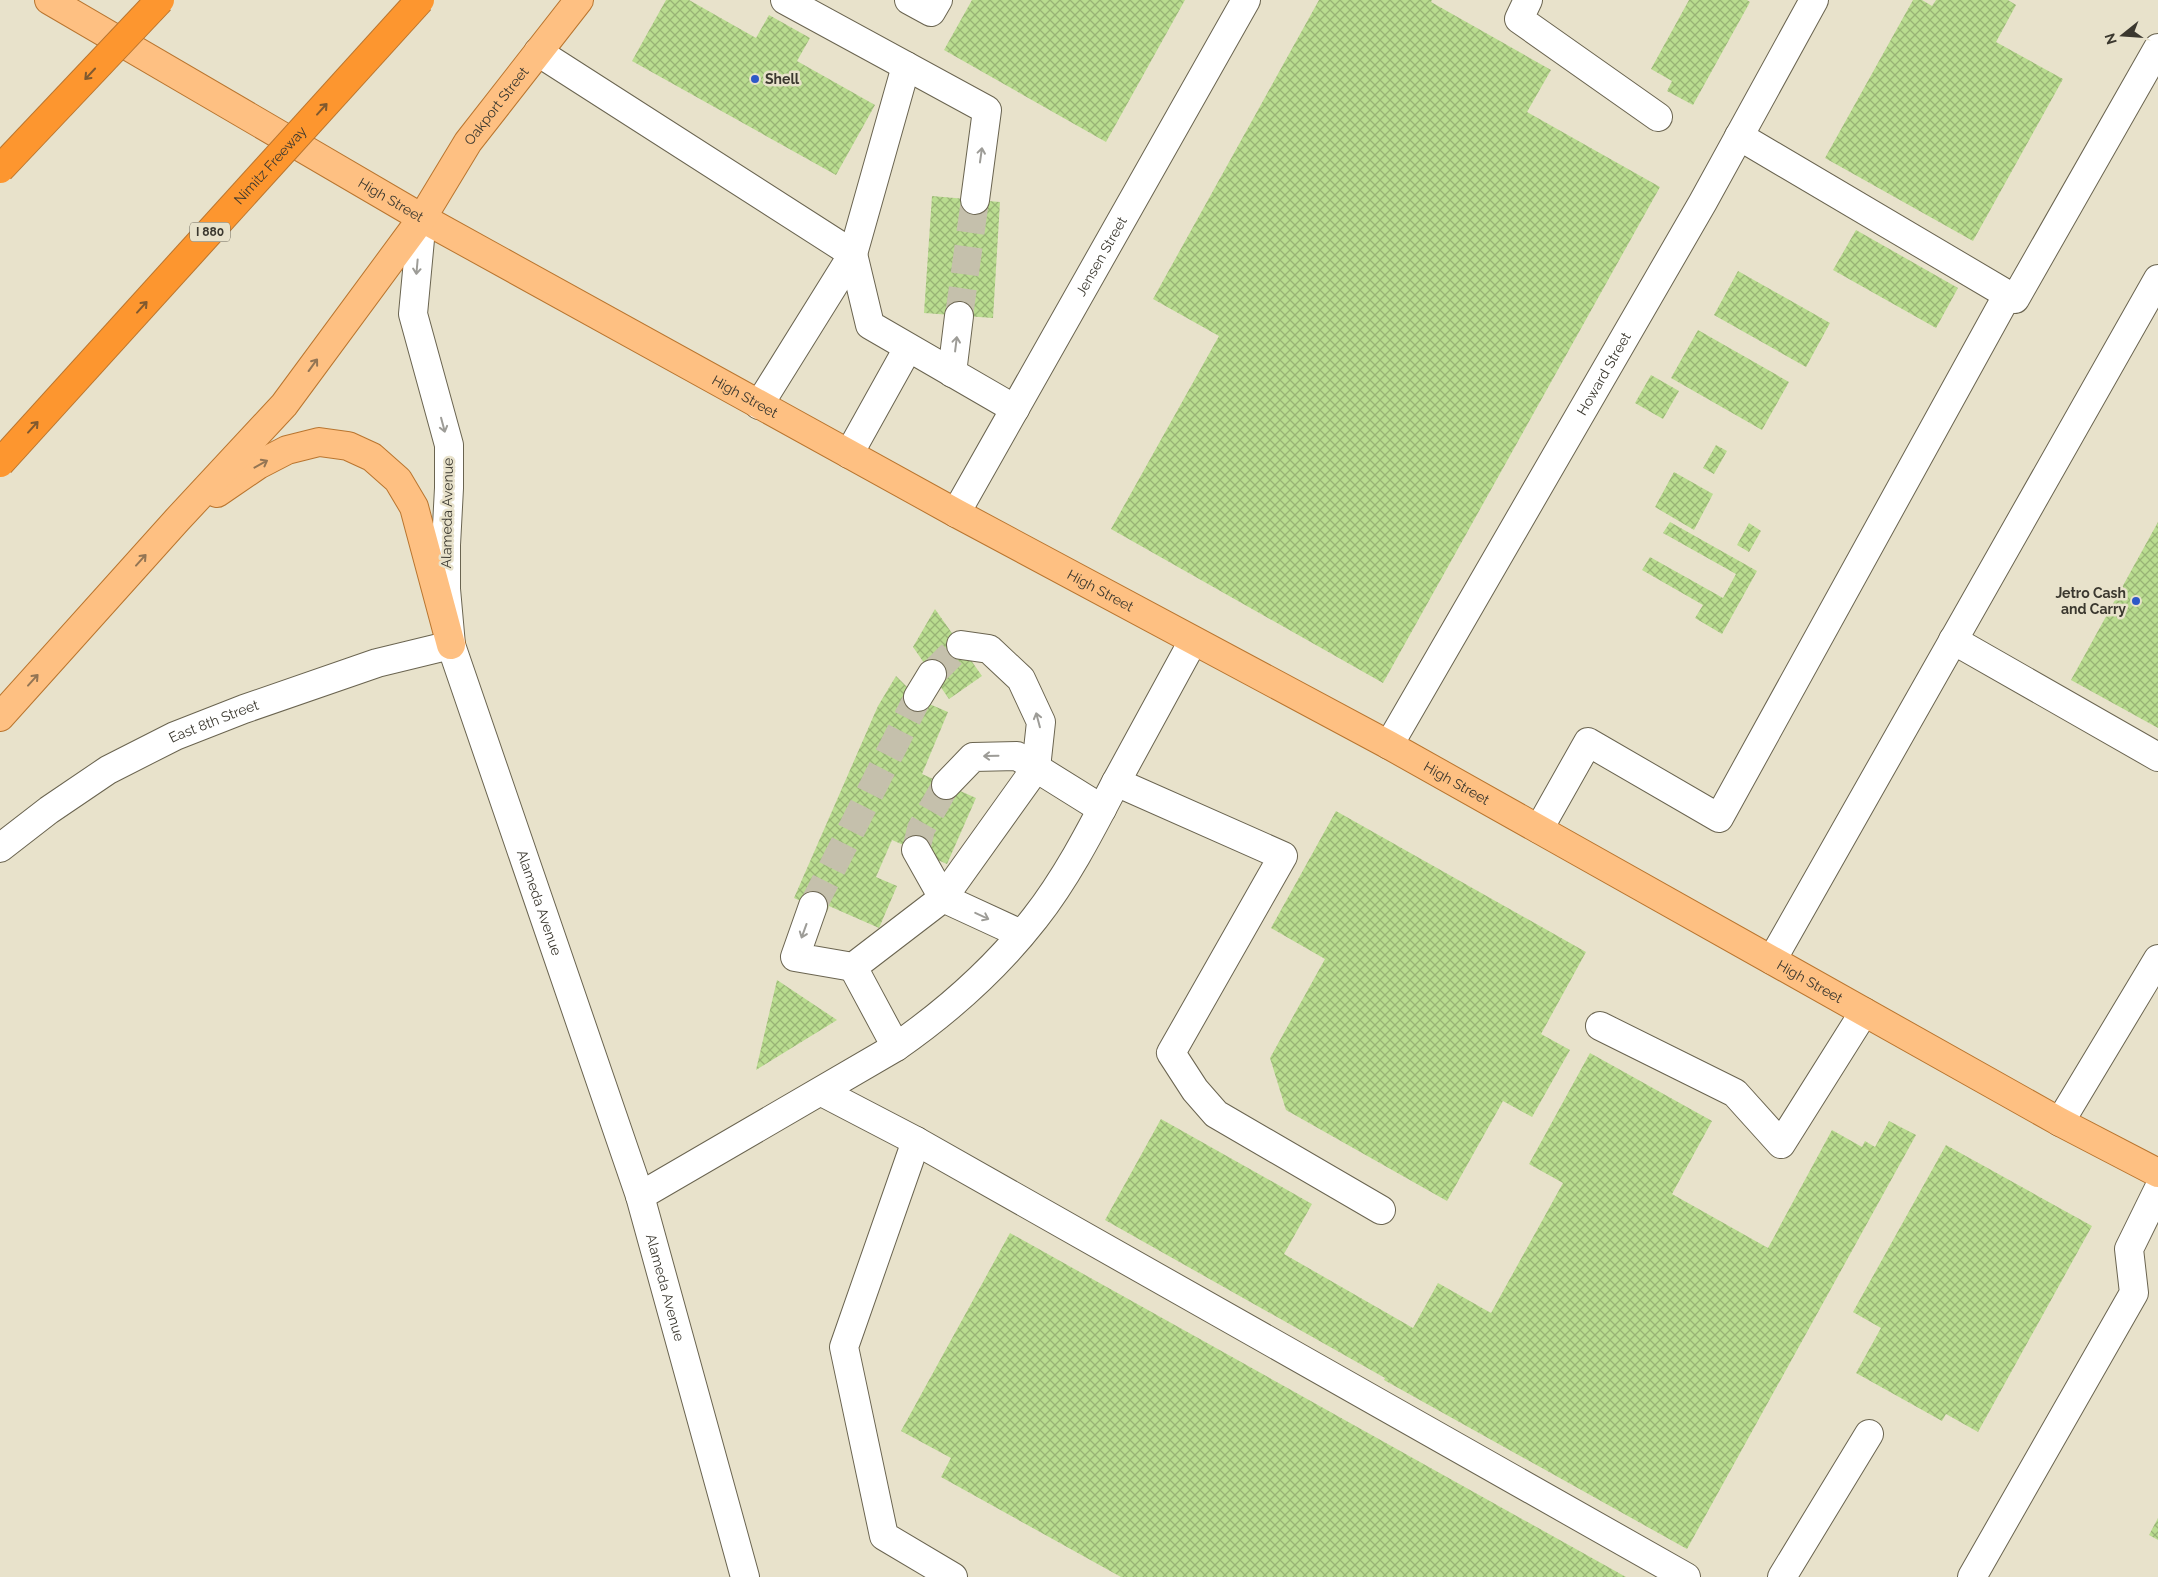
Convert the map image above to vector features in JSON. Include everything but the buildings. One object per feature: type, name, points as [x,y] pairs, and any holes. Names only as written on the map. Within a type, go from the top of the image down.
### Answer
[{"type":"highway","points":[[0,169],[160,0]]},
{"type":"highway","name":"Nimitz Freeway","points":[[0,463],[420,0]]},
{"type":"main road","name":"High Street","points":[[49,0],[422,218],[956,513],[1389,745],[2060,1122],[2158,1174]]},
{"type":"main road","name":"Oakport Street","points":[[177,520],[284,405],[422,218],[468,142],[579,0]]},
{"type":"main road","points":[[0,717],[177,520],[258,465],[288,450],[319,442],[348,446],[372,457],[398,480],[414,507],[451,645]]},
{"type":"street","points":[[784,0],[987,110],[975,200]]},
{"type":"street","points":[[909,0],[931,12],[938,0]]},
{"type":"street","name":"Jensen Street","points":[[956,513],[1245,0]]},
{"type":"street","points":[[1528,0],[1519,19],[1658,117]]},
{"type":"street","name":"Howard Street","points":[[1389,745],[1693,219],[1814,0]]},
{"type":"street","points":[[1738,136],[2015,298],[2158,48]]},
{"type":"street","points":[[538,52],[853,254],[870,325],[1015,409]]},
{"type":"street","points":[[759,404],[853,254],[906,66]]},
{"type":"street","name":"Alameda Avenue","points":[[422,218],[413,314],[449,444],[446,589],[451,645],[640,1196],[745,1577]]},
{"type":"street","points":[[1772,960],[2158,279]]},
{"type":"street","points":[[1539,829],[1588,742],[1719,818],[2008,294]]},
{"type":"street","points":[[952,373],[960,316]]},
{"type":"street","points":[[849,454],[908,348]]},
{"type":"street","points":[[1953,640],[2158,757]]},
{"type":"street","points":[[640,1196],[822,1092],[896,1047],[931,1022],[970,989],[1002,957],[1036,917],[1073,862],[1193,641]]},
{"type":"street","name":"East 8th Street","points":[[0,848],[49,810],[108,770],[175,736],[244,709],[377,663],[451,645]]},
{"type":"street","points":[[813,906],[795,957],[853,966],[942,898],[1036,768],[1041,722],[1021,679],[989,649],[961,645]]},
{"type":"street","points":[[918,698],[932,674]]},
{"type":"street","points":[[946,785],[973,757],[1017,756],[1102,808]]},
{"type":"street","points":[[1116,782],[1283,856],[1171,1053],[1195,1090],[1216,1114],[1381,1210]]},
{"type":"street","points":[[916,850],[942,898],[1021,934]]},
{"type":"street","points":[[2060,1122],[2158,959]]},
{"type":"street","points":[[853,966],[896,1047]]},
{"type":"street","points":[[1600,1026],[1735,1093],[1781,1144],[1864,1012]]},
{"type":"street","points":[[822,1092],[916,1141],[1686,1577]]},
{"type":"street","points":[[916,1141],[844,1347],[884,1536],[953,1577]]},
{"type":"street","points":[[1972,1577],[2134,1293],[2129,1249],[2158,1190]]},
{"type":"street","points":[[1782,1577],[1869,1434]]},
{"type":"tunnel","points":[[959,316],[975,200]]},
{"type":"tunnel","points":[[932,674],[961,645]]},
{"type":"tunnel","points":[[813,906],[918,697]]},
{"type":"tunnel","points":[[916,850],[921,829],[946,785]]},
{"type":"place","name":"Shell","points":[[755,79]]},
{"type":"place","name":"Jetro Cash and Carry","points":[[2136,601]]}]
